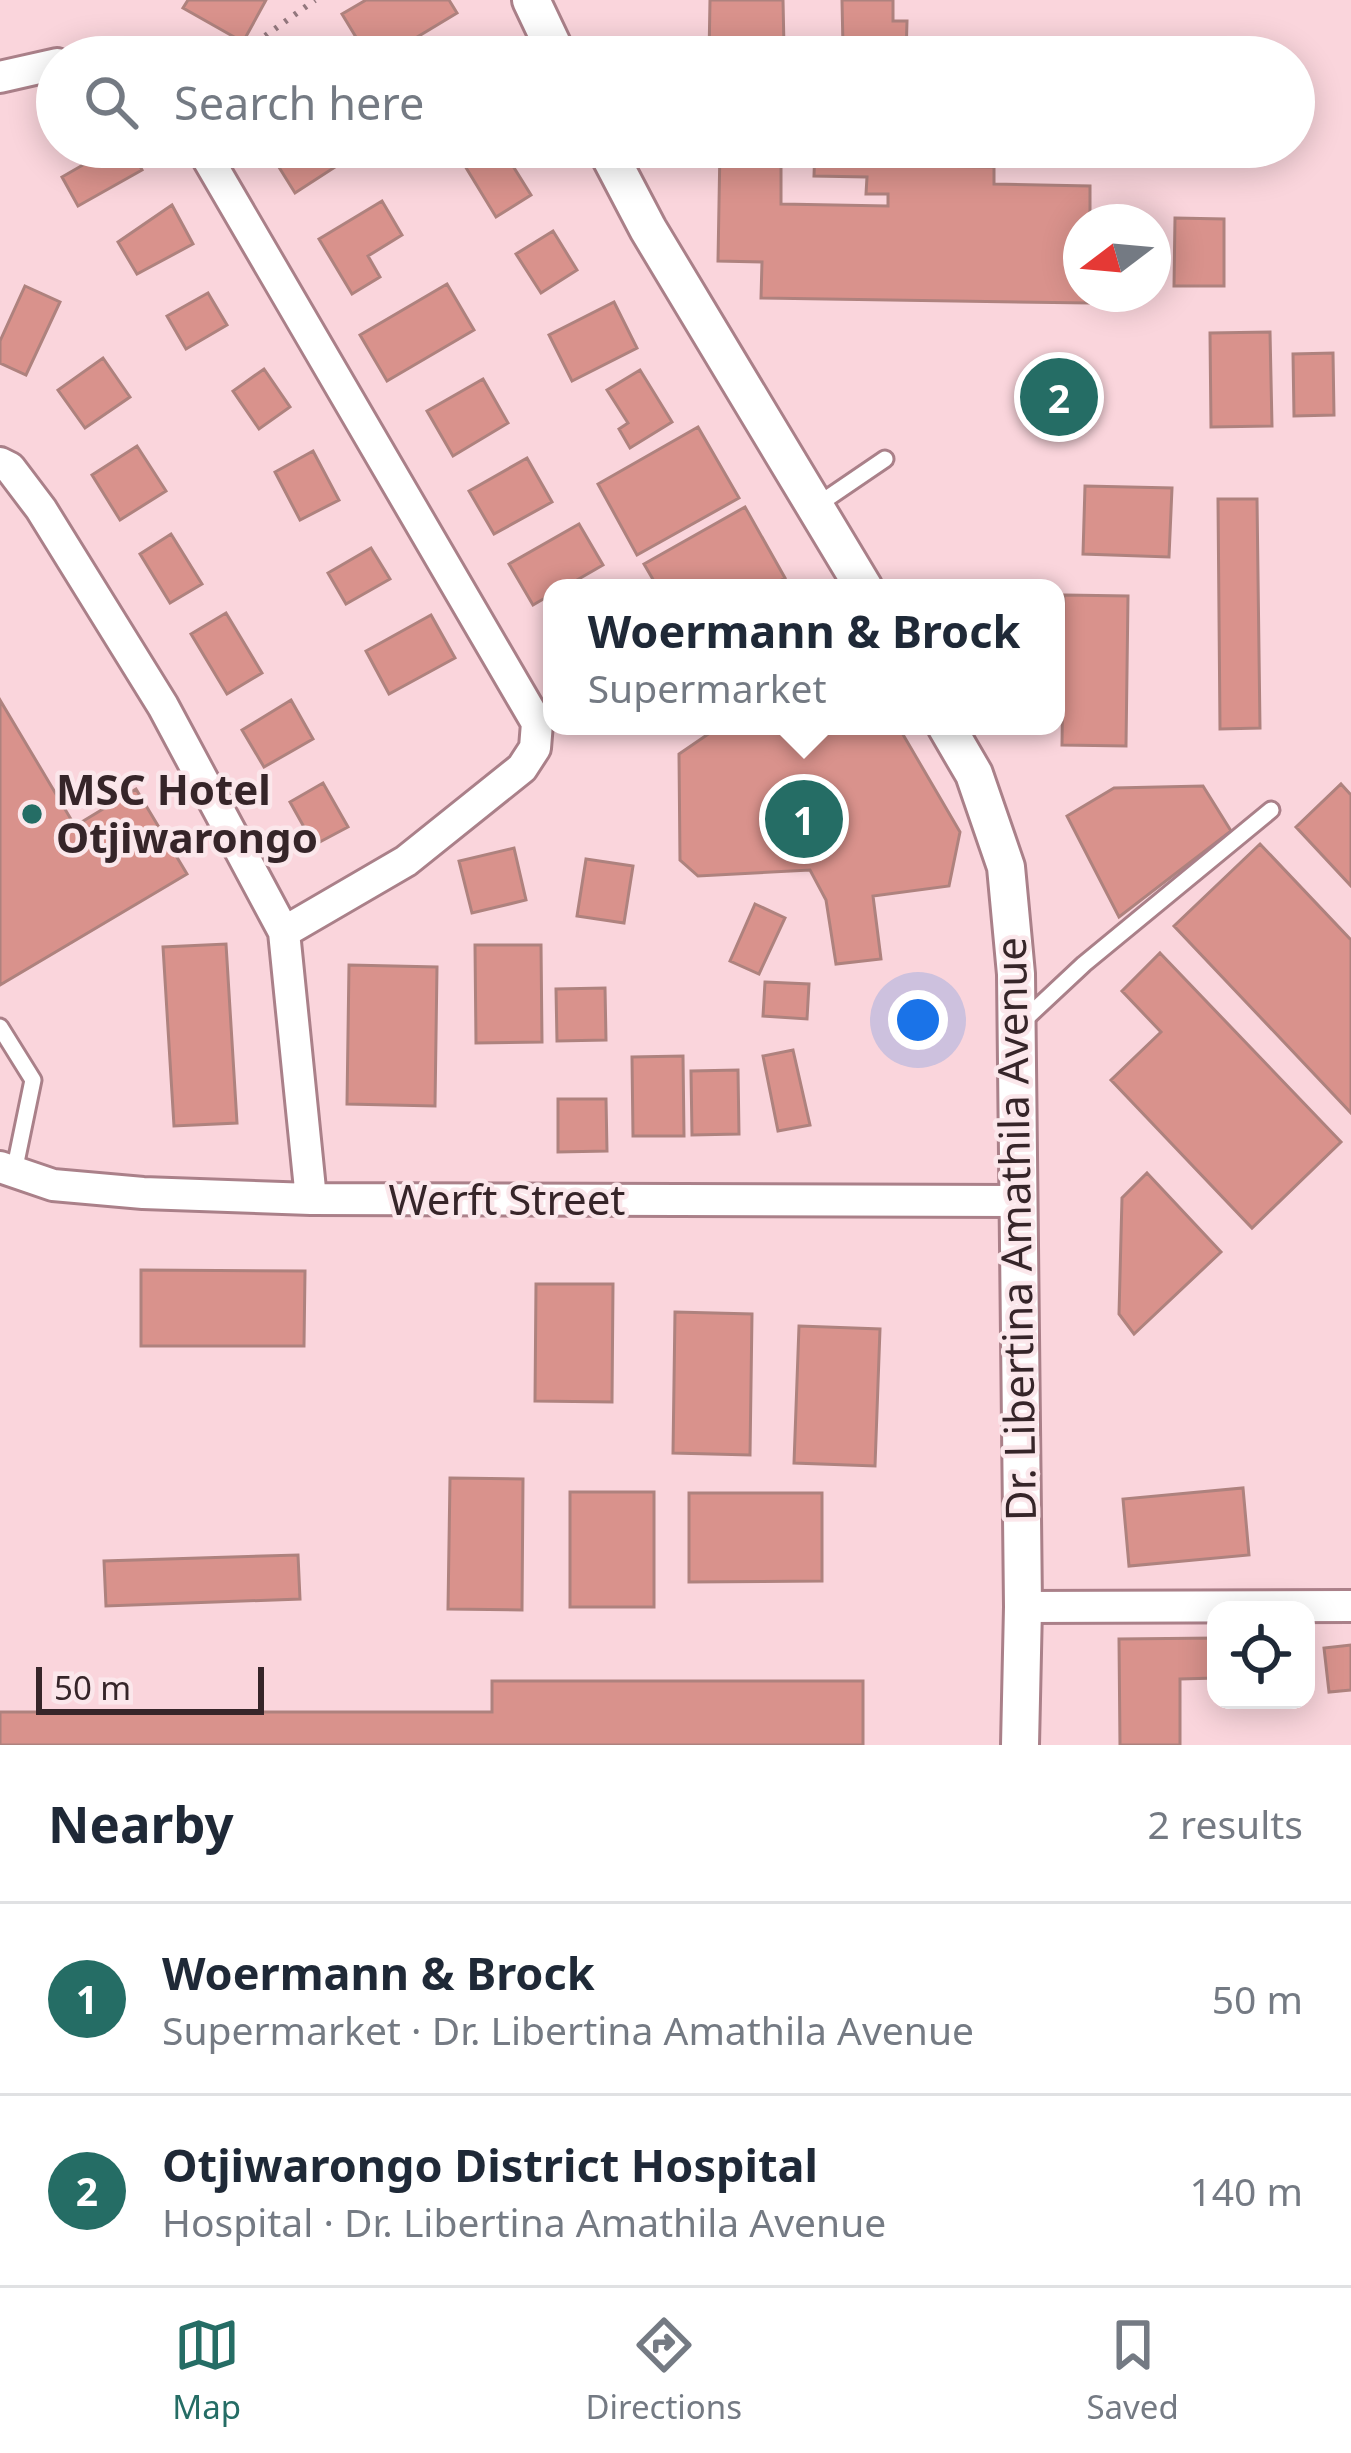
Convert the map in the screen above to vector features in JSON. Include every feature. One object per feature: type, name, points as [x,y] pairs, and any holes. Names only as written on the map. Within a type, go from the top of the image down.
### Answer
[{"type":"street","points":[[531,0],[549,36]]},
{"type":"street","points":[[0,77],[36,69]]},
{"type":"street","points":[[213,168],[537,723],[535,748],[522,768],[406,861],[284,932]]},
{"type":"street","points":[[616,168],[859,579]]},
{"type":"street","points":[[0,463],[10,468],[41,509],[163,706],[284,932],[311,1199]]},
{"type":"street","name":"Dr. Libertina Amathila Avenue","points":[[951,735],[974,774],[1006,867],[1016,1028],[1023,1607],[1020,1745]]},
{"type":"street","name":"Werft Street","points":[[7,1169],[52,1185],[311,1199],[1017,1201]]},
{"type":"street","points":[[1023,1607],[1351,1606]]},
{"type":"lane","points":[[816,506],[885,459]]},
{"type":"lane","points":[[1016,1028],[1084,964],[1271,810]]},
{"type":"lane","points":[[0,1027],[33,1080],[7,1169]]},
{"type":"path","points":[[265,36],[315,0]]},
{"type":"building","points":[[188,0],[266,0],[246,36],[232,36],[183,8]]},
{"type":"building","points":[[366,0],[449,0],[457,13],[419,36],[355,36],[342,14]]},
{"type":"building","points":[[710,0],[783,0],[784,36],[709,36]]},
{"type":"building","points":[[842,0],[893,0],[893,21],[907,21],[907,36],[843,36]]},
{"type":"building","points":[[78,168],[142,170],[78,206],[62,177]]},
{"type":"building","points":[[279,168],[333,168],[295,193]]},
{"type":"building","points":[[466,168],[514,168],[531,195],[496,217]]},
{"type":"building","points":[[720,168],[781,168],[781,204],[888,206],[888,194],[866,194],[867,177],[814,176],[814,168],[994,168],[994,184],[1090,186],[1090,204],[1063,204],[1063,303],[761,298],[762,262],[718,261]]},
{"type":"building","points":[[382,201],[402,235],[368,256],[380,277],[352,294],[319,239]]},
{"type":"building","points":[[172,205],[193,244],[137,274],[118,242]]},
{"type":"building","points":[[1175,218],[1224,219],[1224,286],[1174,286]]},
{"type":"building","points":[[553,231],[577,270],[541,293],[516,254]]},
{"type":"building","points":[[447,284],[474,330],[387,381],[360,335]]},
{"type":"building","points":[[25,286],[60,302],[26,375],[0,363],[0,341]]},
{"type":"building","points":[[208,293],[227,325],[186,349],[167,316]]},
{"type":"building","points":[[614,302],[637,348],[572,381],[549,335]]},
{"type":"building","points":[[1270,332],[1272,426],[1211,427],[1210,333]]},
{"type":"building","points":[[1333,353],[1334,415],[1294,416],[1293,354]]},
{"type":"building","points":[[103,358],[130,397],[85,428],[58,390]]},
{"type":"building","points":[[264,369],[290,407],[259,429],[233,391]]},
{"type":"building","points":[[640,370],[672,422],[630,448],[619,429],[628,423],[607,390]]},
{"type":"building","points":[[483,379],[508,423],[453,456],[427,411]]},
{"type":"building","points":[[698,427],[739,498],[637,555],[598,484]]},
{"type":"building","points":[[137,446],[166,491],[120,520],[92,475]]},
{"type":"building","points":[[313,451],[339,500],[300,520],[275,472]]},
{"type":"building","points":[[527,458],[552,502],[494,534],[469,491]]},
{"type":"building","points":[[1085,486],[1172,488],[1169,557],[1083,554]]},
{"type":"building","points":[[1218,499],[1257,499],[1260,728],[1220,729]]},
{"type":"building","points":[[745,507],[785,578],[653,579],[644,564]]},
{"type":"building","points":[[579,524],[603,565],[579,579],[543,579],[543,599],[533,605],[509,564]]},
{"type":"building","points":[[171,534],[202,584],[170,603],[140,554]]},
{"type":"building","points":[[371,548],[390,579],[346,604],[328,573]]},
{"type":"building","points":[[1065,595],[1128,596],[1126,746],[1062,745]]},
{"type":"building","points":[[226,613],[262,673],[227,694],[191,634]]},
{"type":"building","points":[[431,615],[455,658],[389,694],[366,651]]},
{"type":"building","points":[[0,700],[75,826],[136,789],[187,874],[0,985]]},
{"type":"building","points":[[291,700],[313,739],[264,767],[242,730]]},
{"type":"building","points":[[707,735],[903,735],[960,832],[949,886],[873,896],[881,959],[836,964],[826,900],[810,870],[698,876],[680,860],[679,754]]},
{"type":"building","points":[[323,783],[348,827],[314,845],[290,802]]},
{"type":"building","points":[[1341,784],[1351,795],[1351,886],[1296,827]]},
{"type":"building","points":[[1203,786],[1231,831],[1119,917],[1067,816],[1114,788]]},
{"type":"building","points":[[1260,844],[1351,940],[1351,1113],[1174,926]]},
{"type":"building","points":[[514,848],[526,900],[472,913],[459,861]]},
{"type":"building","points":[[586,859],[633,866],[624,923],[577,916]]},
{"type":"building","points":[[755,904],[785,918],[759,974],[730,961]]},
{"type":"building","points":[[226,944],[237,1123],[174,1126],[163,947]]},
{"type":"building","points":[[475,945],[541,945],[542,1042],[476,1043]]},
{"type":"building","points":[[1160,953],[1341,1142],[1252,1228],[1111,1080],[1161,1032],[1122,991]]},
{"type":"building","points":[[349,965],[437,967],[435,1106],[347,1104]]},
{"type":"building","points":[[765,982],[809,984],[807,1019],[763,1016]]},
{"type":"building","points":[[605,988],[606,1040],[557,1041],[556,989]]},
{"type":"building","points":[[793,1050],[810,1125],[778,1131],[763,1056]]},
{"type":"building","points":[[683,1056],[684,1136],[633,1136],[632,1057]]},
{"type":"building","points":[[738,1070],[739,1134],[692,1135],[691,1071]]},
{"type":"building","points":[[558,1099],[606,1099],[607,1151],[558,1152]]},
{"type":"building","points":[[1147,1173],[1221,1252],[1134,1334],[1119,1314],[1122,1198]]},
{"type":"building","points":[[141,1270],[305,1271],[304,1346],[141,1346]]},
{"type":"building","points":[[536,1284],[613,1284],[612,1402],[535,1401]]},
{"type":"building","points":[[675,1312],[752,1314],[750,1455],[673,1453]]},
{"type":"building","points":[[799,1326],[880,1329],[875,1466],[794,1463]]},
{"type":"building","points":[[450,1478],[523,1479],[522,1610],[448,1609]]},
{"type":"building","points":[[1243,1488],[1249,1555],[1129,1566],[1123,1499]]},
{"type":"building","points":[[570,1492],[654,1492],[654,1607],[570,1607]]},
{"type":"building","points":[[689,1493],[822,1493],[822,1581],[689,1582]]},
{"type":"building","points":[[298,1555],[300,1599],[106,1606],[104,1561]]},
{"type":"building","points":[[1207,1638],[1207,1678],[1180,1679],[1180,1745],[1120,1745],[1119,1639]]},
{"type":"building","points":[[1351,1645],[1351,1690],[1329,1692],[1324,1648]]},
{"type":"building","points":[[492,1681],[863,1681],[863,1745],[0,1745],[0,1712],[492,1712]]},
{"type":"place","name":"Otjiwarongo District Hospital","points":[[1059,397]]},
{"type":"place","name":"MSC Hotel Otjiwarongo","points":[[32,814]]},
{"type":"place","name":"Woermann & Brock","points":[[804,819]]}]
